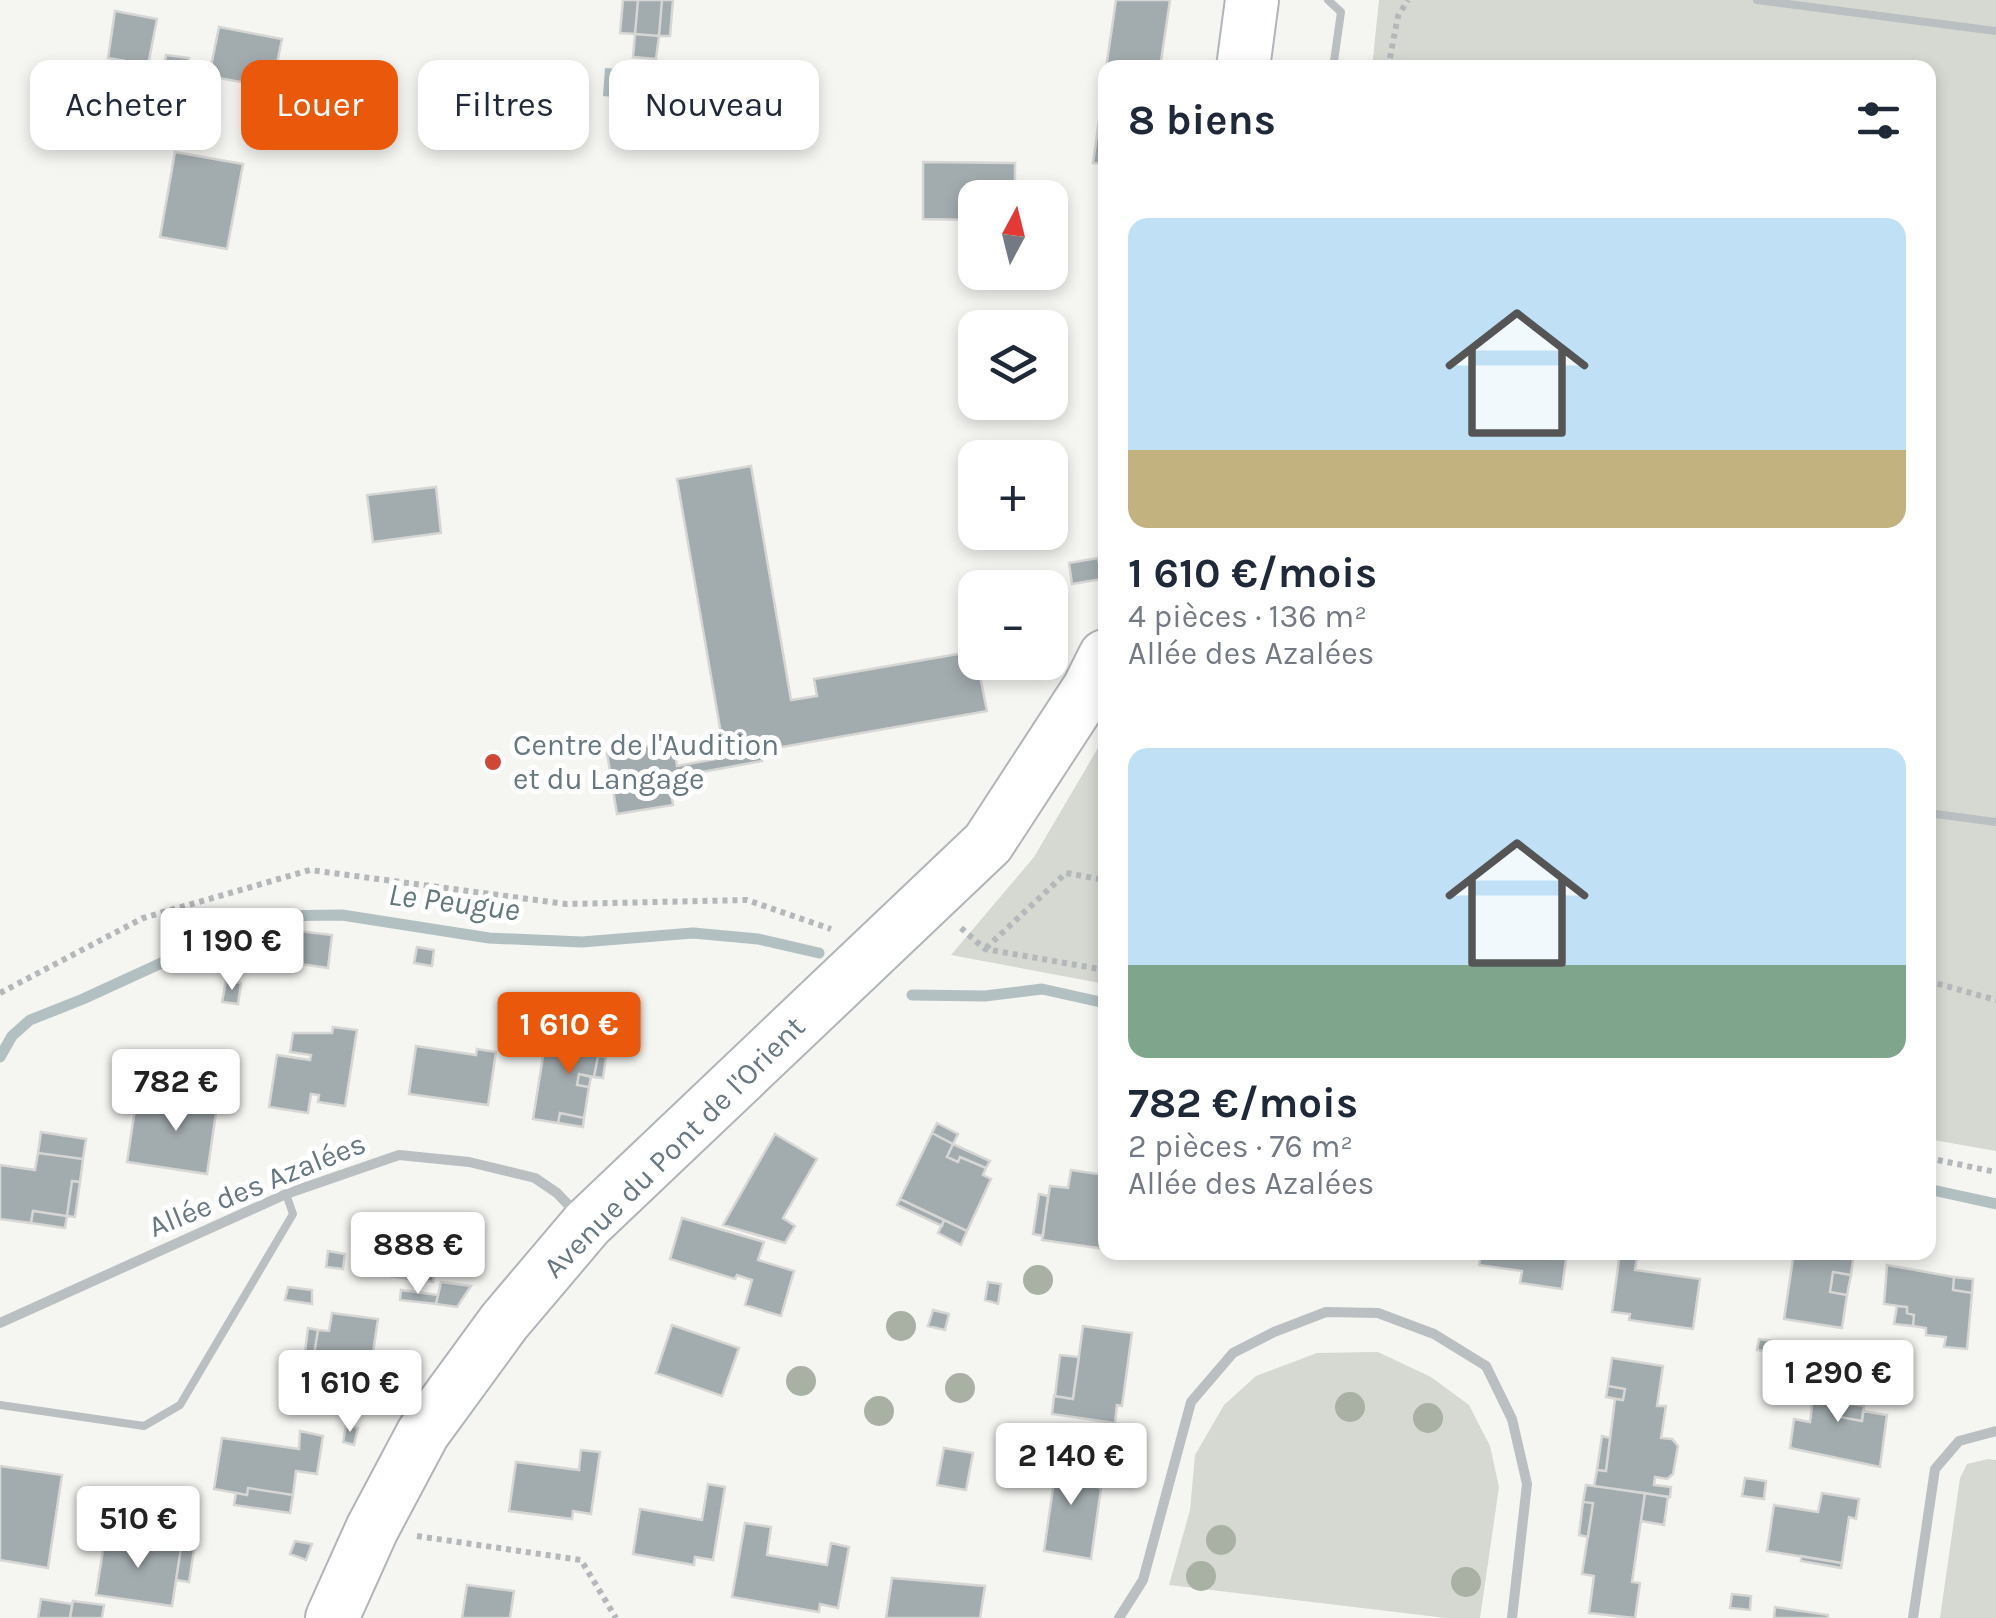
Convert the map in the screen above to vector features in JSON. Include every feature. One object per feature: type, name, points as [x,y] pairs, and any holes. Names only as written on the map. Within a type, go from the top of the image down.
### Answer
[{"type":"main road","points":[[1244,60],[1252,0]]},
{"type":"main road","name":"Avenue du Pont de l'Orient","points":[[332,1618],[372,1529],[423,1433],[504,1322],[587,1224],[857,938],[988,842],[1098,675]]},
{"type":"street","name":"Allée des Azalées","points":[[0,1323],[286,1194],[399,1155],[468,1162],[535,1178],[557,1193],[587,1224]]},
{"type":"street","points":[[1119,1618],[1144,1580],[1191,1402],[1233,1353],[1274,1332],[1326,1312],[1378,1312],[1434,1334],[1486,1366],[1512,1420],[1527,1484],[1512,1618]]},
{"type":"street","points":[[1913,1618],[1935,1470],[1959,1442],[1996,1431]]},
{"type":"lane","points":[[1328,0],[1341,12],[1334,60]]},
{"type":"lane","points":[[1756,0],[1996,31]]},
{"type":"lane","points":[[1936,815],[1996,822]]},
{"type":"lane","points":[[0,1405],[144,1426],[180,1405],[292,1214],[286,1194]]},
{"type":"path","points":[[1390,60],[1398,16],[1408,0]]},
{"type":"path","points":[[0,993],[143,918],[310,870],[566,904],[746,900],[857,938]]},
{"type":"path","points":[[985,949],[1066,873],[1098,879]]},
{"type":"path","points":[[961,928],[985,949],[1098,969]]},
{"type":"path","points":[[1936,983],[1996,1000]]},
{"type":"path","points":[[1936,1160],[1996,1172]]},
{"type":"path","points":[[372,1529],[581,1560],[616,1618]]},
{"type":"shaded area","points":[[1379,0],[1996,0],[1996,1151],[1936,1140],[1936,60],[1373,60]]},
{"type":"shaded area","points":[[605,68],[609,68],[609,97],[603,96]]},
{"type":"shaded area","points":[[1098,748],[1098,983],[951,955],[1034,857]]},
{"type":"shaded area","points":[[1378,1352],[1431,1377],[1469,1405],[1490,1446],[1499,1487],[1480,1618],[1446,1618],[1169,1585],[1190,1510],[1195,1455],[1224,1405],[1256,1376],[1317,1353]]},
{"type":"shaded area","points":[[1996,1460],[1996,1618],[1940,1618],[1960,1478],[1967,1464]]},
{"type":"building","points":[[623,0],[638,0],[635,34],[620,33]]},
{"type":"building","points":[[638,0],[662,0],[659,36],[635,34]]},
{"type":"building","points":[[662,0],[673,0],[670,36],[659,36]]},
{"type":"building","points":[[1116,0],[1170,0],[1161,60],[1107,60]]},
{"type":"building","points":[[115,11],[157,19],[149,60],[108,58]]},
{"type":"building","points":[[219,27],[282,39],[278,60],[241,60],[241,82],[221,78],[221,60],[212,60]]},
{"type":"building","points":[[635,34],[659,36],[656,59],[633,57]]},
{"type":"building","points":[[166,55],[189,58],[189,60],[165,60]]},
{"type":"building","points":[[1098,127],[1098,163],[1093,163]]},
{"type":"building","points":[[175,152],[243,164],[227,249],[160,237]]},
{"type":"building","points":[[923,162],[1015,163],[1015,180],[958,180],[958,220],[923,219]]},
{"type":"building","points":[[751,466],[791,700],[817,696],[814,679],[958,654],[958,680],[981,680],[987,711],[725,757],[677,479]]},
{"type":"building","points":[[436,487],[441,533],[373,542],[367,495]]},
{"type":"building","points":[[1098,558],[1098,580],[1072,584],[1069,563]]},
{"type":"building","points":[[673,742],[677,766],[760,751],[762,761],[669,778],[673,805],[617,814],[607,753]]},
{"type":"building","points":[[285,929],[298,931],[294,963],[281,962]]},
{"type":"building","points":[[298,931],[332,935],[328,968],[294,963]]},
{"type":"building","points":[[417,947],[434,950],[432,966],[414,963]]},
{"type":"building","points":[[226,981],[241,983],[238,1004],[222,1002]]},
{"type":"building","points":[[333,1027],[357,1030],[345,1106],[318,1102],[319,1095],[311,1094],[308,1113],[269,1107],[277,1055],[310,1060],[311,1055],[290,1052],[293,1033],[332,1033]]},
{"type":"building","points":[[580,1029],[611,1033],[606,1057],[598,1056],[594,1077],[579,1074],[577,1085],[589,1087],[584,1118],[560,1113],[558,1123],[533,1119],[544,1050],[576,1054]]},
{"type":"building","points":[[416,1046],[476,1055],[477,1049],[496,1052],[488,1105],[409,1094]]},
{"type":"building","points":[[598,1056],[606,1057],[603,1078],[594,1077]]},
{"type":"building","points":[[579,1074],[591,1077],[589,1087],[577,1085]]},
{"type":"building","points":[[183,1087],[219,1093],[207,1174],[127,1162],[135,1109],[179,1115]]},
{"type":"building","points":[[560,1113],[584,1118],[583,1127],[558,1123]]},
{"type":"building","points":[[937,1123],[958,1134],[953,1144],[932,1133]]},
{"type":"building","points":[[41,1132],[86,1139],[83,1159],[38,1153]]},
{"type":"building","points":[[932,1133],[953,1144],[947,1157],[958,1162],[960,1157],[986,1168],[983,1175],[991,1179],[967,1231],[900,1199]]},
{"type":"building","points":[[775,1134],[817,1159],[783,1218],[795,1226],[785,1243],[723,1225]]},
{"type":"building","points":[[953,1144],[990,1161],[986,1168],[960,1157],[958,1162],[947,1157]]},
{"type":"building","points":[[38,1153],[83,1159],[80,1182],[72,1181],[67,1216],[33,1211],[31,1223],[0,1219],[0,1165],[35,1170]]},
{"type":"building","points":[[1071,1170],[1098,1174],[1098,1248],[1042,1240],[1050,1186],[1068,1188]]},
{"type":"building","points":[[72,1181],[80,1182],[75,1217],[67,1216]]},
{"type":"building","points":[[1039,1194],[1048,1196],[1043,1236],[1033,1234]]},
{"type":"building","points":[[900,1199],[944,1220],[942,1226],[897,1205]]},
{"type":"building","points":[[33,1211],[67,1216],[65,1228],[31,1223]]},
{"type":"building","points":[[682,1218],[764,1242],[758,1260],[794,1271],[781,1316],[745,1305],[752,1280],[737,1275],[735,1279],[670,1259]]},
{"type":"building","points":[[944,1220],[967,1231],[961,1245],[938,1233]]},
{"type":"building","points":[[361,1222],[413,1229],[412,1237],[425,1239],[426,1231],[441,1233],[433,1282],[353,1271]]},
{"type":"building","points":[[413,1229],[426,1231],[425,1239],[412,1237]]},
{"type":"building","points":[[328,1251],[345,1254],[343,1269],[326,1267]]},
{"type":"building","points":[[1480,1260],[1566,1260],[1562,1289],[1520,1283],[1522,1271],[1479,1265]]},
{"type":"building","points":[[1619,1260],[1637,1260],[1635,1270],[1700,1279],[1693,1329],[1629,1320],[1630,1314],[1612,1312]]},
{"type":"building","points":[[1793,1260],[1853,1260],[1851,1275],[1833,1272],[1830,1292],[1847,1295],[1842,1328],[1784,1319]]},
{"type":"building","points":[[1887,1265],[1954,1277],[1953,1290],[1972,1293],[1967,1349],[1944,1347],[1946,1337],[1926,1335],[1926,1328],[1913,1326],[1914,1315],[1907,1313],[1907,1307],[1884,1304]]},
{"type":"building","points":[[1833,1272],[1851,1275],[1847,1295],[1830,1292]]},
{"type":"building","points":[[1954,1277],[1973,1279],[1972,1293],[1953,1290]]},
{"type":"building","points":[[441,1282],[471,1286],[457,1307],[436,1304]]},
{"type":"building","points":[[988,1282],[1001,1284],[998,1304],[985,1300]]},
{"type":"building","points":[[288,1287],[312,1290],[312,1304],[285,1300]]},
{"type":"building","points":[[401,1290],[438,1295],[436,1304],[400,1300]]},
{"type":"building","points":[[1897,1306],[1907,1307],[1907,1313],[1914,1315],[1913,1326],[1894,1324]]},
{"type":"building","points":[[933,1310],[949,1314],[945,1330],[928,1326]]},
{"type":"building","points":[[332,1313],[378,1319],[367,1394],[301,1386],[304,1360],[313,1361],[318,1330],[329,1331]]},
{"type":"building","points":[[672,1325],[739,1348],[722,1396],[656,1373]]},
{"type":"building","points":[[1083,1326],[1132,1333],[1122,1406],[1117,1405],[1115,1423],[1052,1414],[1054,1396],[1073,1399]]},
{"type":"building","points":[[308,1328],[318,1330],[313,1361],[304,1360]]},
{"type":"building","points":[[1759,1339],[1786,1343],[1784,1354],[1757,1350]]},
{"type":"building","points":[[1060,1355],[1079,1357],[1073,1399],[1055,1396]]},
{"type":"building","points":[[1612,1358],[1663,1366],[1657,1406],[1666,1406],[1661,1438],[1672,1439],[1678,1446],[1673,1474],[1667,1479],[1655,1477],[1654,1485],[1671,1487],[1670,1497],[1594,1486],[1597,1470],[1606,1471],[1615,1399],[1623,1400],[1625,1389],[1608,1386]]},
{"type":"building","points":[[287,1359],[304,1360],[301,1386],[284,1383]]},
{"type":"building","points":[[1805,1375],[1853,1383],[1851,1404],[1843,1402],[1840,1417],[1862,1421],[1863,1411],[1887,1415],[1880,1467],[1790,1448],[1794,1419],[1810,1422],[1813,1397],[1802,1395]]},
{"type":"building","points":[[1608,1386],[1625,1389],[1623,1400],[1606,1397]]},
{"type":"building","points":[[1843,1402],[1864,1406],[1862,1421],[1840,1417]]},
{"type":"building","points":[[346,1425],[358,1428],[354,1445],[343,1442]]},
{"type":"building","points":[[300,1431],[323,1436],[317,1474],[296,1471],[293,1495],[248,1488],[247,1495],[214,1489],[222,1438],[299,1449]]},
{"type":"building","points":[[1602,1436],[1610,1438],[1606,1471],[1597,1470]]},
{"type":"building","points":[[944,1448],[973,1453],[966,1490],[937,1485]]},
{"type":"building","points":[[581,1450],[600,1452],[591,1514],[573,1511],[572,1519],[509,1511],[516,1462],[579,1470]]},
{"type":"building","points":[[1039,1459],[1099,1470],[1097,1487],[1101,1488],[1091,1559],[1044,1551],[1054,1481],[1036,1478]]},
{"type":"building","points":[[0,1466],[62,1475],[48,1568],[0,1560]]},
{"type":"building","points":[[1745,1478],[1766,1481],[1764,1499],[1742,1496]]},
{"type":"building","points":[[708,1484],[725,1487],[713,1560],[695,1557],[694,1565],[633,1554],[640,1509],[702,1520]]},
{"type":"building","points":[[1586,1485],[1645,1493],[1632,1582],[1640,1583],[1635,1618],[1589,1613],[1594,1576],[1582,1574],[1593,1503],[1583,1502]]},
{"type":"building","points":[[248,1488],[293,1495],[290,1513],[234,1505],[236,1493],[247,1495]]},
{"type":"building","points":[[1645,1493],[1668,1497],[1664,1525],[1641,1521]]},
{"type":"building","points":[[1822,1493],[1859,1499],[1856,1519],[1849,1517],[1842,1563],[1767,1551],[1774,1505],[1818,1512]]},
{"type":"building","points":[[1583,1502],[1593,1503],[1588,1537],[1579,1535]]},
{"type":"building","points":[[745,1523],[771,1527],[767,1555],[827,1565],[831,1543],[849,1547],[838,1608],[820,1604],[819,1612],[732,1597]]},
{"type":"building","points":[[173,1533],[196,1537],[189,1582],[176,1580],[181,1548],[154,1545],[155,1536],[172,1538]]},
{"type":"building","points":[[105,1537],[181,1548],[172,1606],[96,1595]]},
{"type":"building","points":[[295,1541],[312,1544],[306,1560],[290,1554]]},
{"type":"building","points":[[1801,1556],[1842,1563],[1841,1568],[1801,1561]]},
{"type":"building","points":[[892,1578],[985,1586],[980,1618],[886,1618]]},
{"type":"building","points":[[467,1585],[514,1591],[510,1618],[462,1618]]},
{"type":"building","points":[[1732,1594],[1751,1596],[1750,1610],[1730,1608]]},
{"type":"building","points":[[41,1599],[72,1604],[70,1618],[38,1618]]},
{"type":"building","points":[[73,1601],[104,1605],[102,1618],[70,1618]]},
{"type":"building","points":[[1775,1607],[1828,1615],[1828,1618],[1774,1618]]},
{"type":"waterway","name":"Le Peugue","points":[[0,1057],[12,1036],[30,1020],[264,916],[342,915],[489,938],[582,942],[693,933],[758,939],[819,953]]},
{"type":"waterway","name":"Le Peugue","points":[[912,995],[985,996],[1042,989],[1098,1001]]},
{"type":"waterway","name":"Le Peugue","points":[[1936,1191],[1996,1204]]},
{"type":"place","name":"Centre de l'Audition et du Langage","points":[[493,762]]}]
